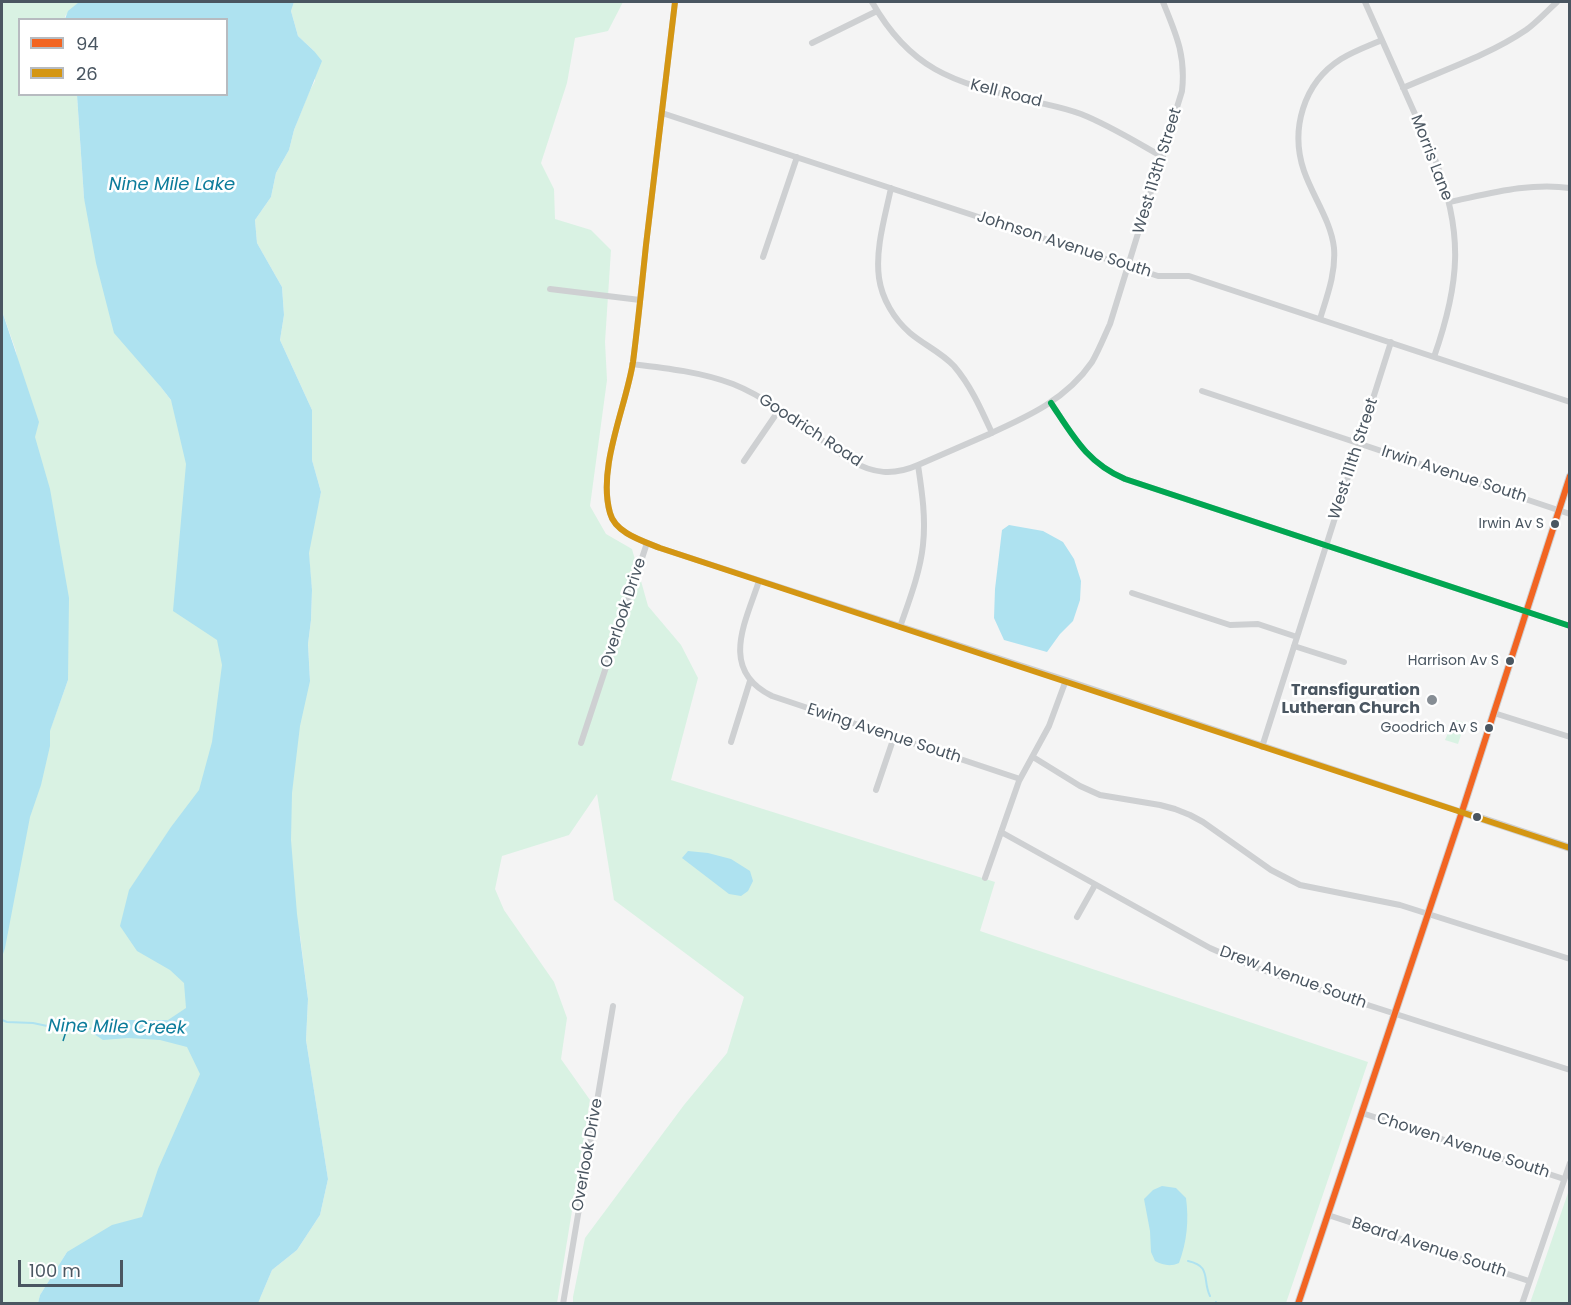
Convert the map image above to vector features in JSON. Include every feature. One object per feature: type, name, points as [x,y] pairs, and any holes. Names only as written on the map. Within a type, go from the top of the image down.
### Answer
[{"type":"street","name":"Overlook Drive","points":[[581,743],[647,543],[617,526],[610,515],[607,478],[633,364],[675,2]]},
{"type":"street","name":"Kell Road","points":[[872,2],[892,33],[907,49],[942,74],[982,89],[1082,114],[1162,157]]},
{"type":"street","name":"West 113th Street","points":[[918,465],[1029,417],[1051,403],[1079,379],[1092,362],[1110,324],[1178,106],[1184,76],[1180,45],[1163,2]]},
{"type":"street","name":"Morris Lane","points":[[1365,2],[1438,167],[1449,202],[1456,258],[1454,283],[1449,309],[1434,357]]},
{"type":"street","points":[[1403,88],[1508,41],[1527,29],[1557,2]]},
{"type":"street","points":[[812,43],[877,11]]},
{"type":"street","points":[[1320,319],[1333,279],[1334,247],[1330,231],[1300,157],[1298,134],[1301,110],[1316,82],[1326,70],[1352,52],[1382,40]]},
{"type":"street","name":"Johnson Avenue South","points":[[662,113],[1158,276],[1189,276],[1569,402]]},
{"type":"street","points":[[763,257],[797,157]]},
{"type":"street","points":[[1449,202],[1523,188],[1544,186],[1569,188]]},
{"type":"street","points":[[891,188],[879,250],[879,280],[883,296],[904,328],[938,352],[963,377],[973,392],[992,433]]},
{"type":"street","points":[[550,289],[640,300]]},
{"type":"street","name":"West 111th Street","points":[[1262,747],[1391,342]]},
{"type":"street","name":"Goodrich Road","points":[[633,364],[692,372],[733,384],[779,410],[862,467],[890,472],[918,465]]},
{"type":"street","name":"Irwin Avenue South","points":[[1202,391],[1569,514]]},
{"type":"street","points":[[1051,403],[1089,456],[1112,473],[1569,626]]},
{"type":"street","points":[[744,461],[779,410]]},
{"type":"street","points":[[900,627],[923,546],[923,501],[918,465]]},
{"type":"street","points":[[1299,1304],[1429,914],[1569,476]]},
{"type":"street","points":[[647,543],[1569,848]]},
{"type":"street","points":[[731,742],[750,681],[742,665],[739,647],[741,634],[759,581]]},
{"type":"street","points":[[1132,593],[1230,625],[1258,624],[1297,637]]},
{"type":"street","points":[[1294,646],[1344,662]]},
{"type":"street","points":[[985,879],[1020,779],[1049,726],[1065,680]]},
{"type":"street","name":"Ewing Avenue South","points":[[750,681],[760,691],[772,696],[1020,779]]},
{"type":"street","points":[[1494,713],[1569,737]]},
{"type":"street","points":[[876,790],[894,737]]},
{"type":"street","points":[[1033,757],[1080,786],[1100,795],[1160,805],[1190,815],[1271,870],[1300,885],[1400,905],[1569,959]]},
{"type":"street","name":"Drew Avenue South","points":[[1001,832],[1210,948],[1249,965],[1569,1071]]},
{"type":"street","points":[[1077,916],[1095,885]]},
{"type":"street","name":"Overlook Drive","points":[[563,1304],[613,1006]]},
{"type":"street","name":"Chowen Avenue South","points":[[1362,1113],[1564,1179]]},
{"type":"street","points":[[1522,1304],[1569,1162]]},
{"type":"street","name":"Beard Avenue South","points":[[1328,1215],[1529,1281]]},
{"type":"green space","points":[[2,2],[79,2],[65,18],[18,18],[18,96],[77,96],[84,198],[160,386],[171,400],[310,681],[308,644],[312,591],[308,548],[321,492],[312,460],[312,410],[280,340],[284,315],[282,287],[257,243],[255,220],[271,197],[276,173],[289,150],[294,130],[315,81],[314,51],[298,36],[291,11],[294,2],[623,2],[608,31],[575,38],[567,83],[541,163],[554,189],[555,219],[591,230],[611,250],[605,342],[607,380],[590,506],[606,534],[632,549],[648,606],[681,645],[698,678],[671,780],[995,882],[980,931],[1368,1062],[1286,1303],[573,1303],[585,1238],[684,1105],[727,1053],[744,997],[614,900],[597,794],[569,835],[502,856],[495,889],[504,910],[554,982],[567,1018],[561,1059],[590,1100],[557,1303],[258,1303],[67,1252],[40,1295],[38,1303],[2,1303],[2,854],[50,740],[50,730],[68,680],[68,668],[51,646],[16,351],[2,311]],"holes":[[[215,904],[300,935],[308,999],[306,1040],[328,1179],[320,1215],[297,1250],[272,1270],[260,1298]]]},
{"type":"green space","points":[[1456,720],[1465,723],[1458,744],[1445,740],[1448,733],[1451,734]]},
{"type":"green space","points":[[1569,1190],[1569,1303],[1530,1303]]},
{"type":"water","name":"Nine Mile Lake","points":[[79,2],[294,2],[291,11],[298,36],[322,61],[294,130],[289,150],[276,173],[271,197],[255,220],[257,243],[282,287],[284,315],[280,340],[312,410],[312,460],[321,492],[309,553],[312,590],[308,644],[310,681],[300,726],[292,793],[291,840],[297,914],[308,999],[306,1040],[328,1179],[320,1215],[297,1250],[272,1270],[258,1303],[38,1303],[40,1295],[67,1252],[112,1225],[142,1217],[158,1169],[200,1074],[187,1047],[160,1040],[128,1038],[103,1040],[94,1034],[104,1020],[168,1020],[186,1008],[184,983],[170,970],[137,951],[120,926],[129,890],[199,790],[212,742],[222,665],[217,640],[173,611],[186,464],[171,400],[114,333],[96,263],[84,198],[77,96],[228,96],[228,18],[65,18],[68,11]]},
{"type":"water","points":[[2,311],[39,422],[35,437],[50,489],[69,598],[68,680],[50,731],[50,746],[41,785],[30,817],[2,957]]},
{"type":"water","points":[[1009,525],[1043,531],[1063,542],[1074,559],[1081,581],[1080,600],[1073,621],[1047,652],[1004,640],[994,618],[1002,530]]},
{"type":"water","points":[[688,851],[731,859],[750,871],[753,881],[748,891],[741,896],[729,894],[682,858]]},
{"type":"water","points":[[1162,1186],[1176,1188],[1186,1198],[1186,1239],[1179,1263],[1173,1265],[1155,1261],[1151,1252],[1144,1199],[1153,1190]]},
{"type":"waterway","name":"Nine Mile Creek","points":[[2,1020],[33,1023],[66,1030],[100,1028]]},
{"type":"waterway","points":[[1188,1261],[1196,1263],[1203,1270],[1210,1296]]},
{"type":"ferry route","points":[[63,1041],[69,1022]]},
{"type":"transit line","name":"26","points":[[675,2],[633,362],[614,437],[607,477],[610,513],[618,526],[630,535],[660,548],[1570,848]]},
{"type":"transit line","points":[[1051,403],[1091,457],[1100,465],[1125,479],[1570,626]]},
{"type":"transit line","name":"94","points":[[1298,1304],[1459,821],[1570,476]]},
{"type":"place","name":"Irwin Av S","points":[[1555,524]]},
{"type":"place","name":"Harrison Av S","points":[[1510,661]]},
{"type":"place","name":"Transfiguration Lutheran Church","points":[[1432,700]]},
{"type":"place","name":"Goodrich Av S","points":[[1489,728]]}]
